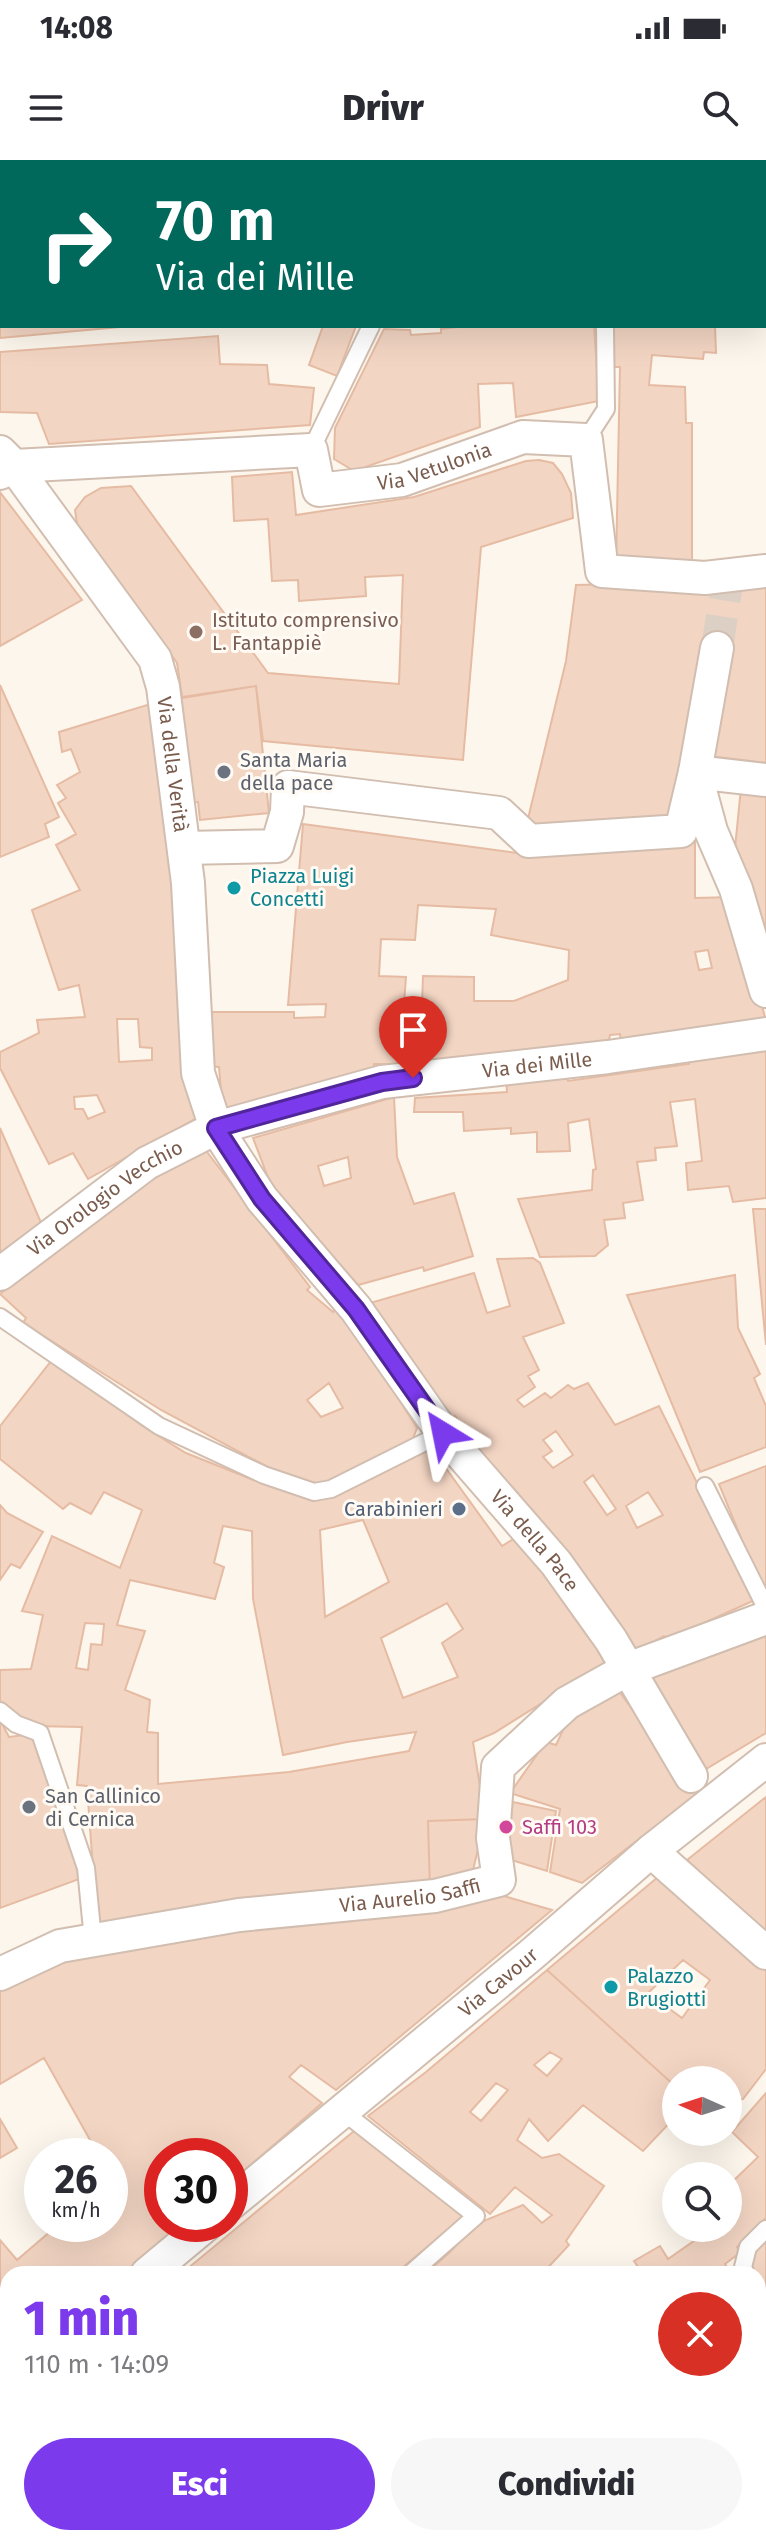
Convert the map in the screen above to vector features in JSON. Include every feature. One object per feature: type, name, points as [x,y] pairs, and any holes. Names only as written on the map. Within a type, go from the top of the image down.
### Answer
[{"type":"street","name":"Via Vetulonia","points":[[311,450],[319,490],[402,480],[523,437],[586,440]]},
{"type":"street","points":[[586,440],[602,571],[728,580],[766,571]]},
{"type":"street","points":[[5,464],[311,450]]},
{"type":"street","name":"Via della Verità","points":[[5,464],[155,659],[163,687],[188,883],[198,1073],[216,1128]]},
{"type":"street","points":[[184,848],[277,846],[287,812],[288,787],[499,813],[529,841],[681,831],[717,648]]},
{"type":"street","points":[[695,772],[766,780]]},
{"type":"street","points":[[695,772],[711,831],[736,889],[766,991]]},
{"type":"street","name":"Via dei Mille","points":[[216,1128],[382,1082],[608,1057],[766,1034]]},
{"type":"street","name":"Via Orologio Vecchio","points":[[0,1274],[147,1163],[216,1128]]},
{"type":"street","name":"Via della Pace","points":[[216,1128],[262,1199],[356,1309],[443,1433],[556,1563],[611,1640],[691,1776]]},
{"type":"street","name":"Via Aurelio Saffi","points":[[0,1974],[60,1946],[239,1915],[435,1896],[499,1880],[493,1838],[498,1767],[567,1703],[628,1669],[766,1618]]},
{"type":"street","name":"Via Cavour","points":[[248,2189],[531,1955],[651,1851],[766,1760]]},
{"type":"street","points":[[651,1851],[766,1953]]},
{"type":"street","points":[[157,2266],[185,2242]]},
{"type":"lane","points":[[311,450],[370,328]]},
{"type":"lane","points":[[586,440],[606,409],[605,328]]},
{"type":"lane","points":[[0,1317],[159,1426],[264,1475],[314,1492],[331,1489],[443,1433]]},
{"type":"lane","points":[[705,1486],[766,1608]]},
{"type":"lane","points":[[0,1711],[16,1724],[40,1733],[86,1868],[93,1940]]},
{"type":"lane","points":[[341,2110],[476,2216],[419,2266]]},
{"type":"lane","points":[[743,2266],[748,2247],[766,2229]]},
{"type":"building","points":[[0,328],[109,328],[0,338]]},
{"type":"building","points":[[322,328],[355,328],[337,376],[309,365]]},
{"type":"building","points":[[594,328],[599,401],[516,417],[513,383],[478,384],[480,427],[354,471],[334,459],[335,428],[384,329],[410,330],[411,335],[441,333],[441,329]]},
{"type":"building","points":[[613,328],[715,328],[716,353],[704,352],[703,359],[652,355],[649,385],[685,387],[686,423],[692,423],[692,568],[616,565],[620,367],[613,367]]},
{"type":"building","points":[[218,336],[220,364],[267,365],[269,384],[314,388],[310,425],[49,444],[37,413],[0,412],[0,352]]},
{"type":"building","name":"Istituto comprensivo L. Fantappiè","points":[[526,461],[553,463],[562,474],[571,493],[573,518],[481,547],[463,760],[263,741],[256,686],[182,697],[177,663],[77,524],[75,510],[85,497],[101,488],[131,486],[268,673],[399,684],[403,575],[365,577],[366,596],[299,601],[298,580],[272,581],[268,519],[234,521],[232,477],[292,472],[296,515],[414,497]]},
{"type":"building","points":[[0,492],[82,600],[0,646]]},
{"type":"building","points":[[766,581],[766,763],[709,756],[671,817],[594,820],[592,826],[526,827],[566,661],[576,585]]},
{"type":"building","points":[[0,685],[59,817],[45,824],[49,837],[0,857]]},
{"type":"building","name":"Santa Maria della pace","points":[[256,686],[269,813],[200,820],[198,802],[186,802],[176,699]]},
{"type":"building","points":[[147,705],[160,716],[176,953],[202,1115],[88,1179],[73,1153],[49,1164],[0,1068],[0,1052],[39,1033],[37,1020],[85,1017],[79,985],[59,990],[32,910],[80,890],[56,845],[76,834],[58,803],[66,798],[57,785],[80,772],[71,749],[62,752],[59,732]],"holes":[[[117,1019],[138,1019],[140,1047],[152,1048],[152,1060],[119,1062]],[[97,1095],[105,1112],[88,1119],[83,1109],[75,1109],[74,1097]]]},
{"type":"building","points":[[741,788],[766,792],[766,966],[734,858]]},
{"type":"building","points":[[303,824],[517,853],[695,842],[695,898],[733,897],[766,1021],[621,1043],[620,1034],[610,1035],[608,1044],[484,1064],[374,1064],[374,1070],[223,1116],[219,1067],[205,1066],[205,1012],[294,1012],[294,1018],[325,1017],[326,1004],[288,1005]],"holes":[[[418,905],[496,909],[491,935],[569,950],[568,980],[514,1001],[474,1001],[474,977],[423,976],[422,1004],[404,1004],[406,977],[379,976],[381,939],[415,940]],[[708,950],[712,968],[699,970],[695,952]]]},
{"type":"building","points":[[766,1046],[766,1198],[733,1202],[729,1186],[688,1190],[686,1163],[702,1161],[695,1099],[670,1102],[677,1146],[655,1148],[656,1160],[637,1162],[643,1200],[623,1203],[625,1218],[604,1220],[608,1245],[595,1256],[540,1257],[518,1199],[592,1190],[593,1170],[596,1169],[589,1119],[568,1123],[570,1151],[537,1152],[537,1132],[511,1134],[511,1128],[464,1131],[463,1112],[414,1112],[415,1098],[507,1092],[506,1075],[564,1066],[568,1081],[689,1064],[689,1050]]},
{"type":"building","points":[[394,1097],[397,1157],[414,1204],[454,1193],[473,1256],[424,1271],[423,1267],[358,1285],[281,1198],[269,1180],[253,1138]],"holes":[[[348,1157],[351,1178],[324,1186],[318,1166]]]},
{"type":"building","points":[[0,1128],[45,1232],[0,1262]]},
{"type":"building","points":[[204,1148],[310,1287],[307,1290],[333,1312],[339,1304],[417,1428],[412,1441],[318,1486],[292,1480],[161,1410],[23,1323],[26,1318],[0,1294],[163,1165],[169,1170]],"holes":[[[329,1383],[343,1408],[321,1417],[307,1400]]]},
{"type":"building","points":[[753,1209],[766,1209],[766,1345]]},
{"type":"building","points":[[533,1258],[540,1263],[564,1323],[523,1337],[539,1370],[528,1376],[535,1387],[517,1400],[524,1407],[545,1393],[551,1398],[568,1385],[574,1389],[588,1383],[615,1425],[659,1406],[755,1600],[666,1640],[664,1636],[629,1655],[455,1416],[444,1422],[370,1303],[474,1273],[487,1313],[510,1306],[497,1259]],"holes":[[[556,1431],[573,1455],[553,1468],[543,1457],[552,1451],[543,1440]],[[593,1475],[616,1509],[607,1515],[584,1482]],[[648,1492],[663,1515],[637,1528],[626,1506]]]},
{"type":"building","points":[[735,1275],[738,1328],[760,1374],[754,1378],[766,1406],[766,1447],[700,1472],[627,1295]]},
{"type":"building","points":[[52,1360],[144,1427],[186,1453],[251,1479],[318,1498],[432,1449],[502,1546],[515,1538],[549,1569],[609,1661],[494,1733],[473,1742],[485,1819],[428,1821],[430,1890],[97,1925],[87,1786],[77,1785],[82,1727],[32,1726],[0,1704],[0,1670],[31,1669],[43,1615],[22,1611],[52,1536],[120,1568],[142,1510],[104,1492],[91,1514],[70,1503],[63,1509],[0,1459],[0,1426]],"holes":[[[363,1520],[389,1582],[325,1617],[320,1530]],[[223,1526],[252,1531],[253,1599],[283,1755],[416,1732],[409,1751],[289,1772],[158,1784],[158,1733],[147,1732],[150,1700],[125,1690],[145,1631],[117,1625],[130,1580],[215,1599],[224,1567],[214,1563]],[[447,1603],[463,1629],[442,1643],[458,1677],[403,1698],[381,1638]],[[85,1623],[104,1624],[102,1645],[91,1644],[88,1670],[76,1668]]]},
{"type":"building","points":[[766,1466],[766,1599],[719,1484]]},
{"type":"building","points":[[0,1505],[7,1513],[43,1532],[20,1568],[11,1564],[0,1580]]},
{"type":"building","points":[[766,1628],[766,1733],[696,1775],[646,1669]]},
{"type":"building","points":[[618,1690],[696,1795],[582,1883],[550,1872],[560,1809],[510,1793],[546,1742],[556,1745],[573,1709]]},
{"type":"building","name":"San Callinico di Cernica","points":[[0,1720],[9,1737],[32,1734],[82,1878],[0,1908]]},
{"type":"building","points":[[766,1797],[766,1934],[687,1860]]},
{"type":"building","points":[[513,1802],[556,1811],[547,1871],[508,1859],[505,1852]]},
{"type":"building","points":[[485,1819],[471,1879],[430,1890],[428,1821]]},
{"type":"building","name":"Palazzo Brugiotti","points":[[658,1877],[766,1963],[766,2069],[743,2099],[742,2066],[662,2066],[662,2074],[547,1970]],"holes":[[[683,1960],[710,1980],[682,2018],[648,1993]]]},
{"type":"building","points":[[497,1894],[552,1910],[336,2090],[301,2065],[289,2077],[322,2103],[248,2167],[248,2138],[144,2138],[144,2242],[162,2242],[134,2266],[0,2266],[0,2240],[17,2260],[38,2242],[128,2242],[128,2138],[89,2138],[44,2058],[0,2084],[0,1988],[64,1955]]},
{"type":"building","points":[[547,1970],[662,2074],[662,2131],[643,2151],[583,2105],[548,2141],[529,2119],[517,2140],[542,2158],[559,2154],[604,2186],[566,2241],[569,2245],[549,2266],[434,2266],[476,2224],[523,2205],[542,2223],[552,2215],[515,2187],[490,2214],[368,2116],[426,2072]],"holes":[[[550,2052],[562,2059],[547,2076],[534,2065]],[[496,2083],[508,2090],[481,2121],[470,2112]]]},
{"type":"building","points":[[766,2093],[766,2218],[742,2242],[742,2172],[758,2157],[742,2142],[742,2121]]},
{"type":"building","points":[[0,2119],[17,2148],[0,2158]]},
{"type":"building","points":[[354,2131],[464,2216],[405,2266],[191,2266],[220,2242],[248,2242],[248,2219]]},
{"type":"building","points":[[766,2240],[766,2266],[752,2266],[757,2248]]},
{"type":"building","points":[[692,2242],[742,2242],[737,2247],[741,2252],[726,2266],[637,2266],[634,2261],[660,2246],[668,2259]]},
{"type":"tunnel","points":[[717,648],[727,584]]},
{"type":"place","name":"Istituto comprensivo L. Fantappiè","points":[[196,632]]},
{"type":"place","name":"Santa Maria della pace","points":[[224,772]]},
{"type":"place","name":"Piazza Luigi Concetti","points":[[234,888]]},
{"type":"place","name":"Carabinieri","points":[[459,1509]]},
{"type":"place","name":"San Callinico di Cernica","points":[[29,1807]]},
{"type":"place","name":"Saffi 103","points":[[506,1827]]},
{"type":"place","name":"Palazzo Brugiotti","points":[[611,1987]]},
{"type":"route","points":[[413,1078],[382,1082],[216,1128],[262,1199],[356,1309],[443,1433]]}]
